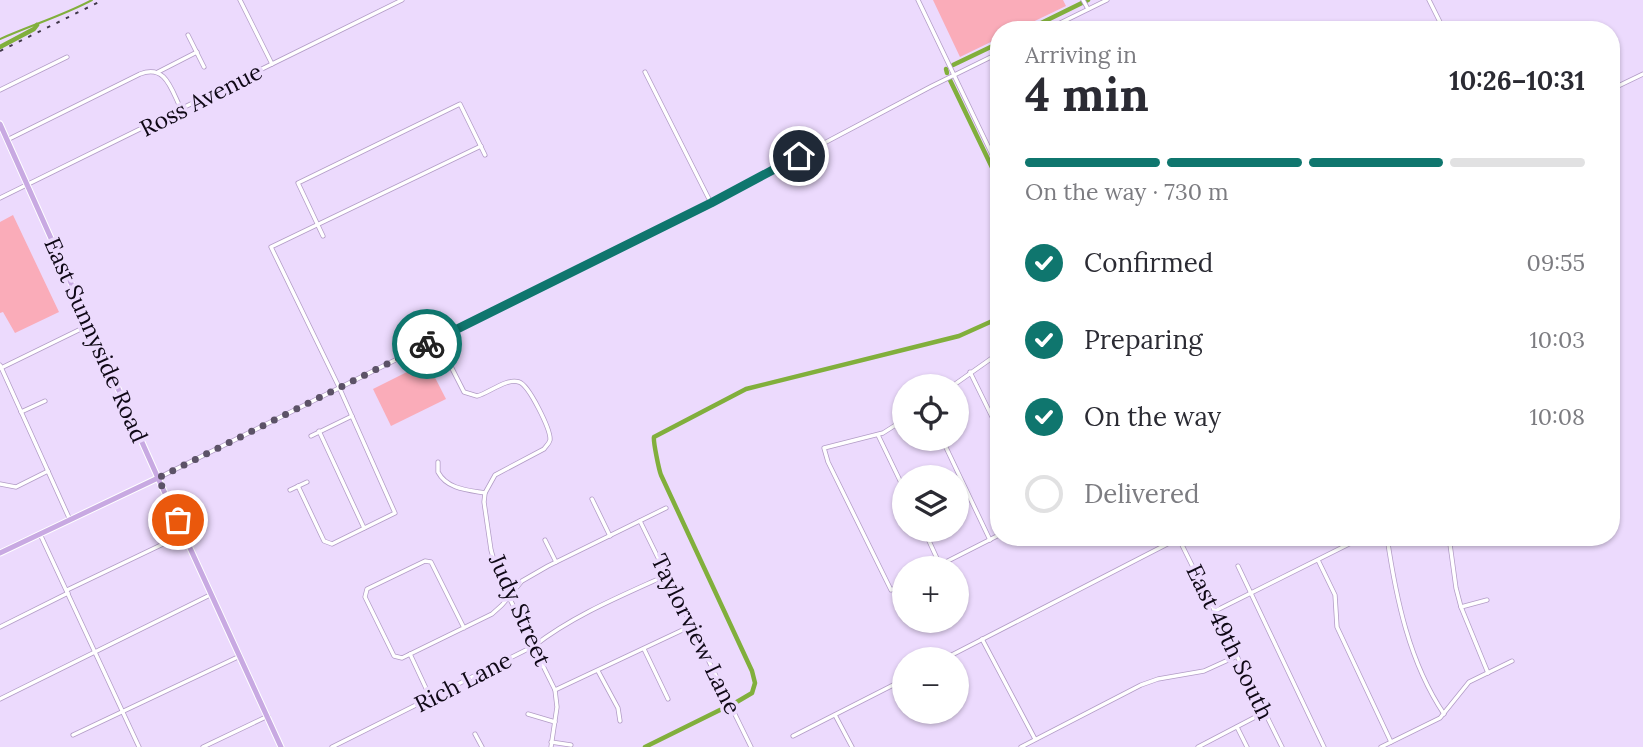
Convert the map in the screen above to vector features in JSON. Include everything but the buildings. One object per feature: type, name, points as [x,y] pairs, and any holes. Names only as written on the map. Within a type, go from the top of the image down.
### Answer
[{"type":"main road","name":"East Sunnyside Road","points":[[0,124],[281,747]]},
{"type":"main road","points":[[0,553],[158,478]]},
{"type":"street","points":[[240,0],[272,64]]},
{"type":"street","name":"Ross Avenue","points":[[0,198],[402,0]]},
{"type":"street","points":[[918,0],[990,150]]},
{"type":"street","points":[[1083,0],[1087,8]]},
{"type":"street","points":[[1063,21],[1107,0]]},
{"type":"street","points":[[1429,0],[1440,21]]},
{"type":"street","points":[[188,34],[204,67]]},
{"type":"street","points":[[7,140],[139,74],[158,72],[197,52]]},
{"type":"street","points":[[0,90],[67,57]]},
{"type":"street","points":[[158,478],[711,203],[990,57]]},
{"type":"street","points":[[158,72],[181,109]]},
{"type":"street","points":[[645,72],[711,203]]},
{"type":"street","points":[[1620,85],[1643,74]]},
{"type":"street","points":[[323,236],[298,183],[460,104],[485,155]]},
{"type":"street","points":[[298,486],[327,544],[365,529],[395,513],[339,387],[271,247],[481,146]]},
{"type":"street","points":[[70,520],[1,367],[89,325]]},
{"type":"street","points":[[438,339],[464,392],[477,396],[511,382],[522,383],[529,391],[549,433],[549,443],[544,449],[501,470],[490,482],[485,493],[460,489],[445,481],[438,472],[438,462]]},
{"type":"street","points":[[967,374],[990,359]]},
{"type":"street","points":[[970,372],[990,413]]},
{"type":"street","points":[[21,412],[45,401]]},
{"type":"street","points":[[311,436],[352,416]]},
{"type":"street","points":[[892,427],[878,435],[824,448],[828,462],[892,590]]},
{"type":"street","points":[[319,432],[365,529]]},
{"type":"street","points":[[878,435],[892,465]]},
{"type":"street","points":[[948,451],[990,540],[958,556]]},
{"type":"street","points":[[0,484],[16,487],[48,471]]},
{"type":"street","points":[[290,490],[307,482]]},
{"type":"street","name":"Judy Street","points":[[485,493],[491,550],[498,575],[555,690],[557,707],[551,745]]},
{"type":"street","points":[[592,499],[610,536]]},
{"type":"street","points":[[464,628],[431,562],[425,561],[367,589],[365,597],[394,656],[402,658],[464,628],[492,614],[522,581],[666,508]]},
{"type":"street","name":"Taylorview Lane","points":[[640,521],[751,747]]},
{"type":"street","points":[[40,534],[139,747]]},
{"type":"street","points":[[0,627],[184,534]]},
{"type":"street","points":[[545,540],[556,562]]},
{"type":"street","points":[[967,647],[1163,546]]},
{"type":"street","name":"East 49th South","points":[[1183,546],[1282,747]]},
{"type":"street","points":[[1215,611],[1345,546]]},
{"type":"street","points":[[1388,546],[1396,599],[1412,649],[1444,714]]},
{"type":"street","points":[[1450,546],[1461,607],[1488,673]]},
{"type":"street","points":[[1318,560],[1335,595],[1337,627],[1391,742]]},
{"type":"street","points":[[1238,566],[1324,747]]},
{"type":"street","name":"Rich Lane","points":[[332,747],[534,646],[575,618],[667,575]]},
{"type":"street","points":[[0,699],[212,594]]},
{"type":"street","points":[[1461,607],[1487,600]]},
{"type":"street","points":[[555,690],[691,626]]},
{"type":"street","points":[[982,639],[1035,740]]},
{"type":"street","points":[[644,649],[668,699]]},
{"type":"street","points":[[410,654],[431,699]]},
{"type":"street","points":[[73,735],[240,656]]},
{"type":"street","points":[[1021,747],[1141,685],[1158,678],[1204,671],[1237,656]]},
{"type":"street","points":[[1381,747],[1440,718],[1469,682],[1512,662]]},
{"type":"street","points":[[598,671],[618,708],[620,721]]},
{"type":"street","points":[[793,736],[892,686]]},
{"type":"street","points":[[1199,747],[1265,712]]},
{"type":"street","points":[[528,714],[555,722]]},
{"type":"street","points":[[835,715],[852,747]]},
{"type":"street","points":[[203,747],[268,716]]},
{"type":"street","points":[[1237,727],[1247,747]]},
{"type":"street","points":[[475,734],[482,747]]},
{"type":"street","points":[[551,745],[571,745]]},
{"type":"shaded area","points":[[933,0],[1063,0],[1066,6],[1035,21],[990,21],[990,42],[960,57]]},
{"type":"shaded area","points":[[13,215],[59,312],[15,333],[3,312],[0,313],[0,222]]},
{"type":"shaded area","points":[[427,362],[446,399],[391,426],[373,389]]},
{"type":"waterway","points":[[0,39],[92,0]]},
{"type":"waterway","points":[[1045,21],[1088,0]]},
{"type":"waterway","points":[[0,47],[37,25]]},
{"type":"waterway","points":[[953,65],[990,47]]},
{"type":"waterway","points":[[946,69],[947,73]]},
{"type":"waterway","points":[[950,80],[990,163]]},
{"type":"waterway","points":[[735,703],[752,693],[755,683],[752,671],[661,475],[654,437],[746,389],[959,336],[990,322]]},
{"type":"waterway","points":[[645,747],[724,708]]},
{"type":"railway","points":[[0,51],[103,0]]},
{"type":"way so far","points":[[178,520],[158,478],[427,344]]},
{"type":"route","points":[[427,344],[711,203],[799,156]]}]
